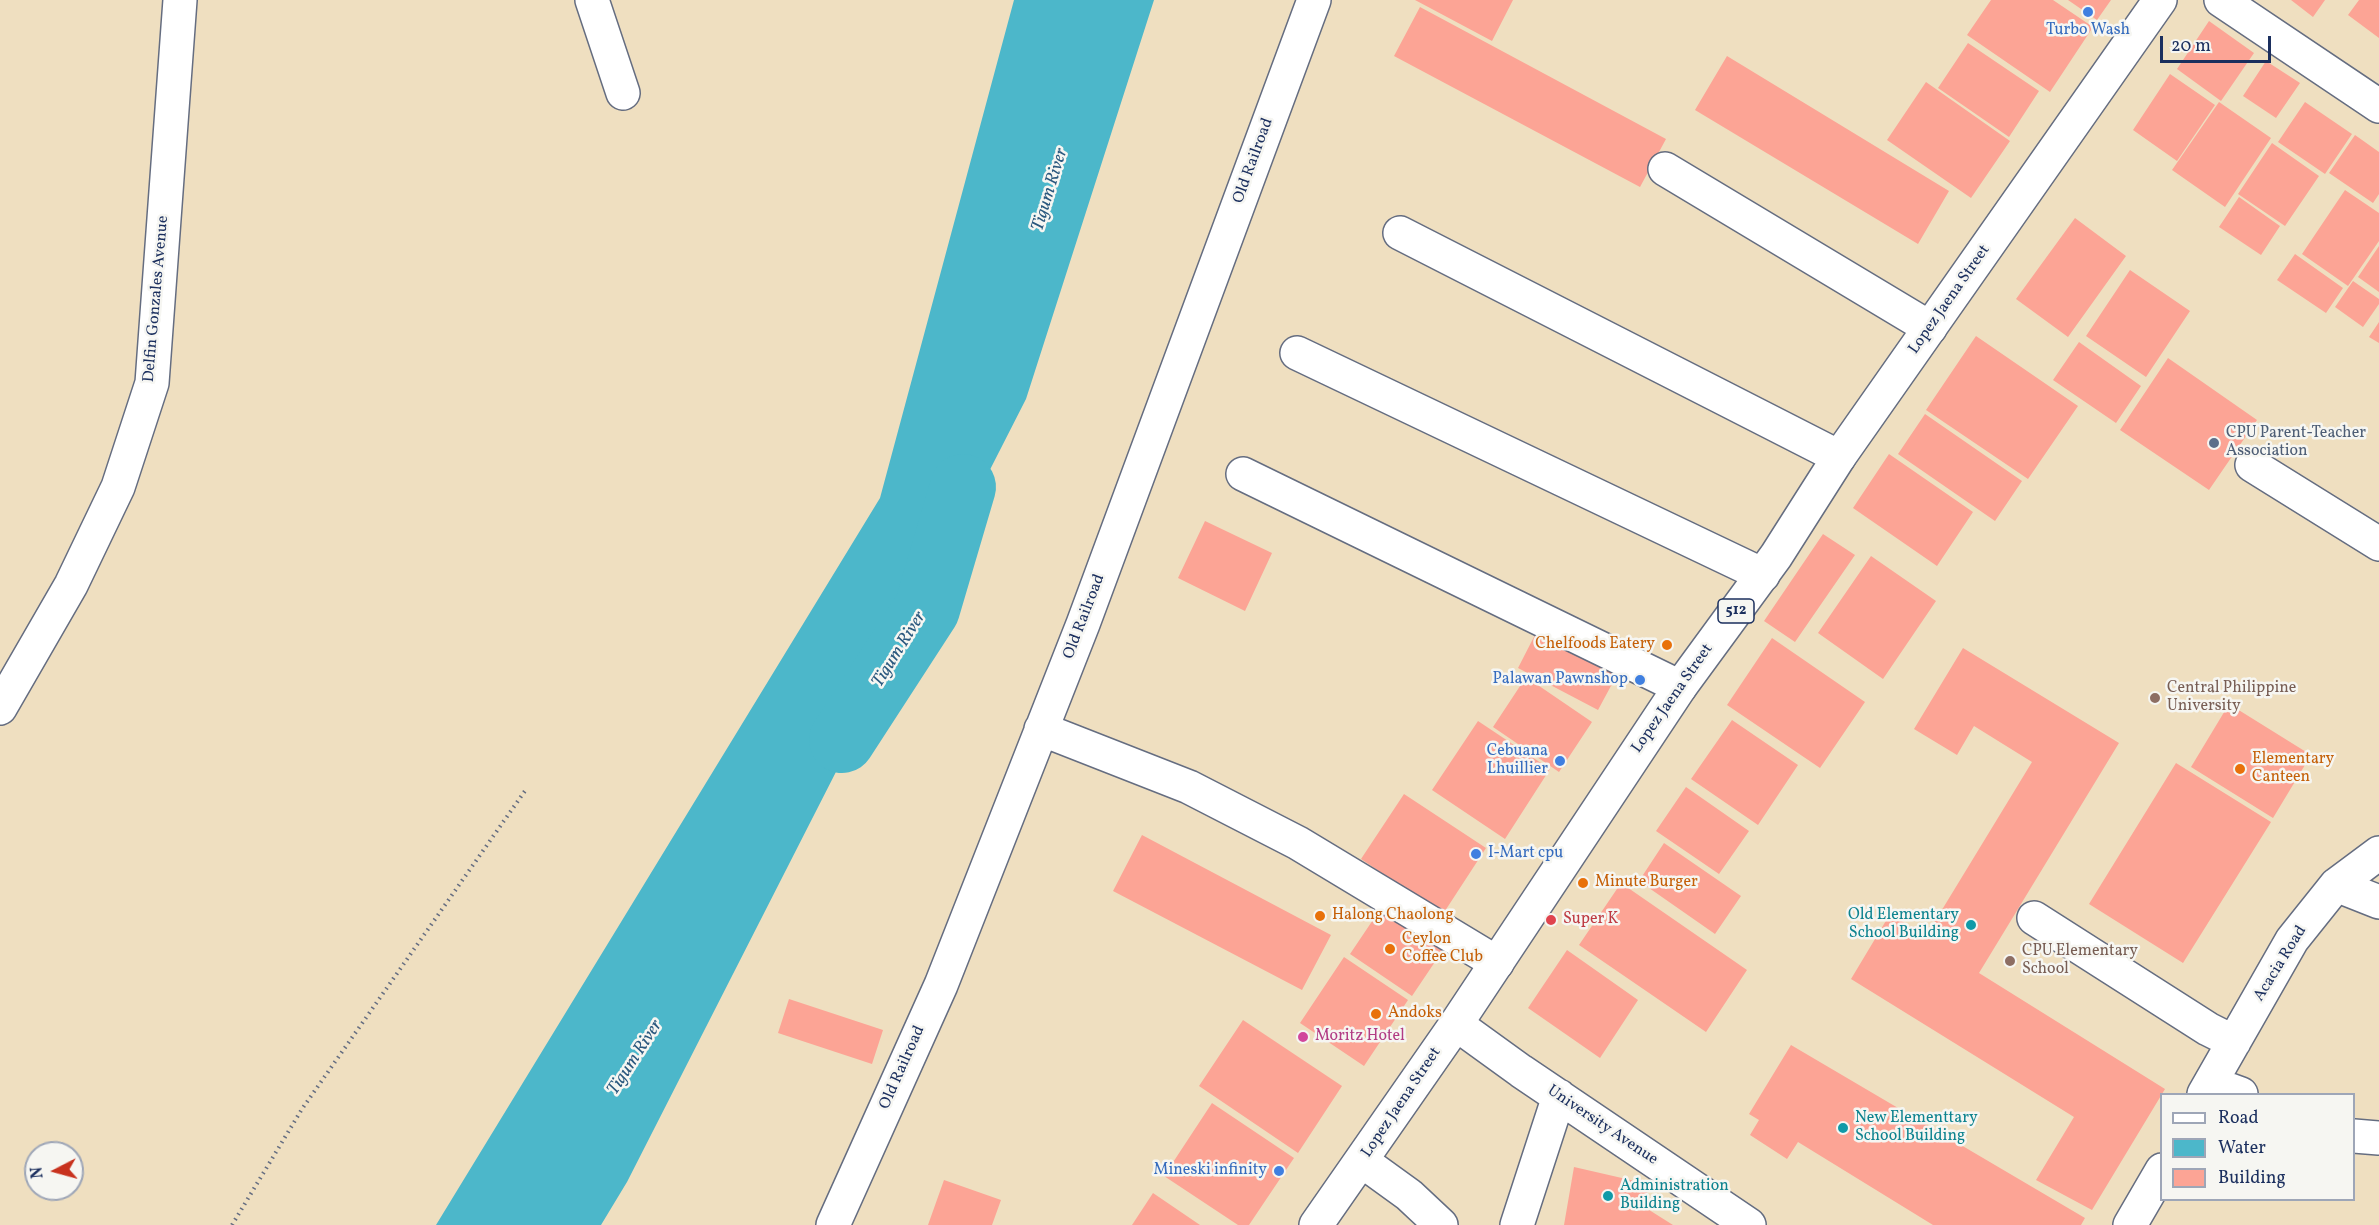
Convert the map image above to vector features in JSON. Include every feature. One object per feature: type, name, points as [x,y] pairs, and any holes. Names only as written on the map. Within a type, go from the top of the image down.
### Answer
[{"type":"street","name":"Delfin Gonzales Avenue","points":[[0,708],[72,585],[118,487],[152,383],[180,0]]},
{"type":"street","points":[[592,0],[623,93]]},
{"type":"street","name":"Old Railroad","points":[[833,1225],[941,985],[1083,624],[1314,0]]},
{"type":"street","name":"Lopez Jaena Street","points":[[1316,1225],[1456,1024],[1680,687],[1763,575],[1839,457],[2160,0]]},
{"type":"street","points":[[2221,0],[2379,106]]},
{"type":"street","points":[[1665,169],[1930,328]]},
{"type":"street","points":[[1400,233],[1839,457]]},
{"type":"street","points":[[1297,353],[1763,575]]},
{"type":"street","points":[[2252,465],[2379,544]]},
{"type":"street","points":[[1243,474],[1680,687]]},
{"type":"street","points":[[1041,729],[1189,787],[1298,843],[1497,963]]},
{"type":"street","name":"Acacia Road","points":[[2208,1089],[2292,940],[2336,885],[2379,853]]},
{"type":"street","points":[[2336,885],[2379,902]]},
{"type":"street","points":[[2034,918],[2208,1029],[2234,1042]]},
{"type":"street","name":"University Avenue","points":[[1456,1024],[1521,1071],[1749,1225]]},
{"type":"street","points":[[2208,1089],[2230,1093]]},
{"type":"street","points":[[1517,1225],[1559,1096]]},
{"type":"street","points":[[2355,1136],[2379,1138]]},
{"type":"street","points":[[1362,1161],[1409,1195],[1441,1225]]},
{"type":"street","points":[[2130,1225],[2160,1173]]},
{"type":"path","points":[[232,1225],[302,1109],[527,788]]},
{"type":"water","points":[[1014,0],[1154,0],[1026,399],[627,1182],[601,1225],[436,1225],[880,498]]},
{"type":"building","points":[[1415,0],[1513,0],[1492,41]]},
{"type":"building","points":[[1991,0],[2053,0],[2093,27],[2050,92],[1967,35]]},
{"type":"building","points":[[2068,0],[2111,0],[2097,20]]},
{"type":"building","points":[[2291,0],[2325,0],[2313,17]]},
{"type":"building","points":[[2359,0],[2379,0],[2379,38],[2348,15]]},
{"type":"building","points":[[1420,7],[1666,139],[1640,187],[1394,56]]},
{"type":"building","points":[[2209,21],[2254,53],[2221,101],[2177,69]]},
{"type":"building","points":[[1968,43],[2039,91],[2009,137],[1938,88]]},
{"type":"building","points":[[1727,56],[1949,191],[1918,244],[1695,110]]},
{"type":"building","points":[[2266,61],[2300,83],[2276,118],[2243,96]]},
{"type":"building","points":[[2170,74],[2215,105],[2177,161],[2133,130]]},
{"type":"building","points":[[1926,82],[2010,141],[1971,198],[1887,140]]},
{"type":"building","points":[[2219,102],[2271,138],[2225,207],[2172,170]]},
{"type":"building","points":[[2305,102],[2352,134],[2325,174],[2278,142]]},
{"type":"building","points":[[2355,135],[2379,152],[2379,194],[2373,203],[2329,173]]},
{"type":"building","points":[[2272,143],[2319,176],[2285,226],[2238,194]]},
{"type":"building","points":[[2345,190],[2379,213],[2379,241],[2348,286],[2302,254]]},
{"type":"building","points":[[2239,197],[2280,226],[2261,255],[2219,227]]},
{"type":"building","points":[[2075,218],[2126,256],[2068,337],[2016,299]]},
{"type":"building","points":[[2379,246],[2379,292],[2358,277]]},
{"type":"building","points":[[2295,254],[2343,288],[2326,313],[2277,280]]},
{"type":"building","points":[[2130,270],[2190,311],[2146,377],[2086,336]]},
{"type":"building","points":[[2353,281],[2379,299],[2379,304],[2363,327],[2335,307]]},
{"type":"building","points":[[2379,322],[2379,343],[2369,337]]},
{"type":"building","points":[[1976,336],[2078,406],[2028,479],[1926,410]]},
{"type":"building","points":[[2079,342],[2141,386],[2116,423],[2053,380]]},
{"type":"building","points":[[2168,358],[2257,420],[2209,490],[2120,430]]},
{"type":"building","points":[[1925,414],[2022,481],[1995,521],[1898,454]]},
{"type":"building","points":[[1889,454],[1973,512],[1937,566],[1853,508]]},
{"type":"building","points":[[1205,521],[1272,553],[1245,611],[1178,578]]},
{"type":"building","points":[[1823,534],[1855,555],[1795,642],[1764,621]]},
{"type":"building","points":[[1871,556],[1936,601],[1883,679],[1818,633]]},
{"type":"building","points":[[1538,629],[1619,671],[1598,710],[1518,668]]},
{"type":"building","points":[[1772,638],[1865,702],[1820,768],[1727,705]]},
{"type":"building","name":"Old Elementary School Building","points":[[1963,648],[2119,743],[1979,973],[2165,1089],[2160,1093],[2160,1097],[2092,1210],[2036,1180],[2074,1117],[1851,979],[1890,914],[1926,936],[2032,762],[1974,726],[1957,755],[1914,729]]},
{"type":"building","points":[[1526,677],[1592,722],[1559,772],[1493,727]]},
{"type":"building","points":[[2229,704],[2311,755],[2273,818],[2191,767]]},
{"type":"building","points":[[1732,720],[1798,765],[1758,825],[1691,779]]},
{"type":"building","points":[[1478,721],[1550,769],[1505,839],[1432,790]]},
{"type":"building","points":[[2176,763],[2271,822],[2183,963],[2089,904]]},
{"type":"building","points":[[1686,787],[1749,831],[1719,874],[1656,831]]},
{"type":"building","points":[[1404,794],[1486,848],[1443,914],[1361,859]]},
{"type":"building","points":[[1142,835],[1331,935],[1302,990],[1113,891]]},
{"type":"building","points":[[1664,843],[1741,896],[1715,934],[1639,881]]},
{"type":"building","points":[[1621,883],[1747,970],[1706,1032],[1579,945]]},
{"type":"building","points":[[1383,905],[1445,947],[1412,996],[1350,954]]},
{"type":"building","points":[[1567,950],[1638,1000],[1600,1058],[1528,1008]]},
{"type":"building","points":[[1344,957],[1408,1000],[1364,1066],[1300,1023]]},
{"type":"building","points":[[789,999],[883,1030],[872,1064],[778,1033]]},
{"type":"building","points":[[1243,1020],[1342,1086],[1298,1153],[1199,1086]]},
{"type":"building","name":"New Elementtary School Building","points":[[1791,1045],[2085,1218],[2081,1225],[1933,1225],[1798,1142],[1787,1159],[1750,1135],[1759,1120],[1749,1114]]},
{"type":"building","points":[[1212,1103],[1294,1158],[1249,1225],[1238,1225],[1164,1176]]},
{"type":"building","name":"Administration Building","points":[[1574,1167],[1648,1184],[1646,1208],[1673,1225],[1564,1225]]},
{"type":"building","points":[[944,1180],[1001,1200],[992,1225],[928,1225]]},
{"type":"building","points":[[1153,1193],[1200,1225],[1132,1225]]},
{"type":"waterway","name":"Tigum River","points":[[842,740],[927,609],[963,487]]},
{"type":"place","name":"Turbo Wash","points":[[2088,12]]},
{"type":"place","name":"CPU Parent-Teacher Association","points":[[2214,443]]},
{"type":"place","name":"Chelfoods Eatery","points":[[1667,645]]},
{"type":"place","name":"Palawan Pawnshop","points":[[1640,680]]},
{"type":"place","name":"Central Philippine University","points":[[2155,698]]},
{"type":"place","name":"Cebuana Lhuillier","points":[[1560,761]]},
{"type":"place","name":"Elementary Canteen","points":[[2240,769]]},
{"type":"place","name":"I-Mart cpu","points":[[1476,854]]},
{"type":"place","name":"Minute Burger","points":[[1583,883]]},
{"type":"place","name":"Halong Chaolong","points":[[1320,916]]},
{"type":"place","name":"Super K","points":[[1551,920]]},
{"type":"place","name":"Old Elementary School Building","points":[[1971,925]]},
{"type":"place","name":"Ceylon Coffee Club","points":[[1390,949]]},
{"type":"place","name":"CPU Elementary School","points":[[2010,961]]},
{"type":"place","name":"Andoks","points":[[1376,1014]]},
{"type":"place","name":"Moritz Hotel","points":[[1303,1037]]},
{"type":"place","name":"New Elementtary School Building","points":[[1843,1128]]},
{"type":"place","name":"Mineski infinity","points":[[1279,1171]]},
{"type":"place","name":"Administration Building","points":[[1608,1196]]}]
